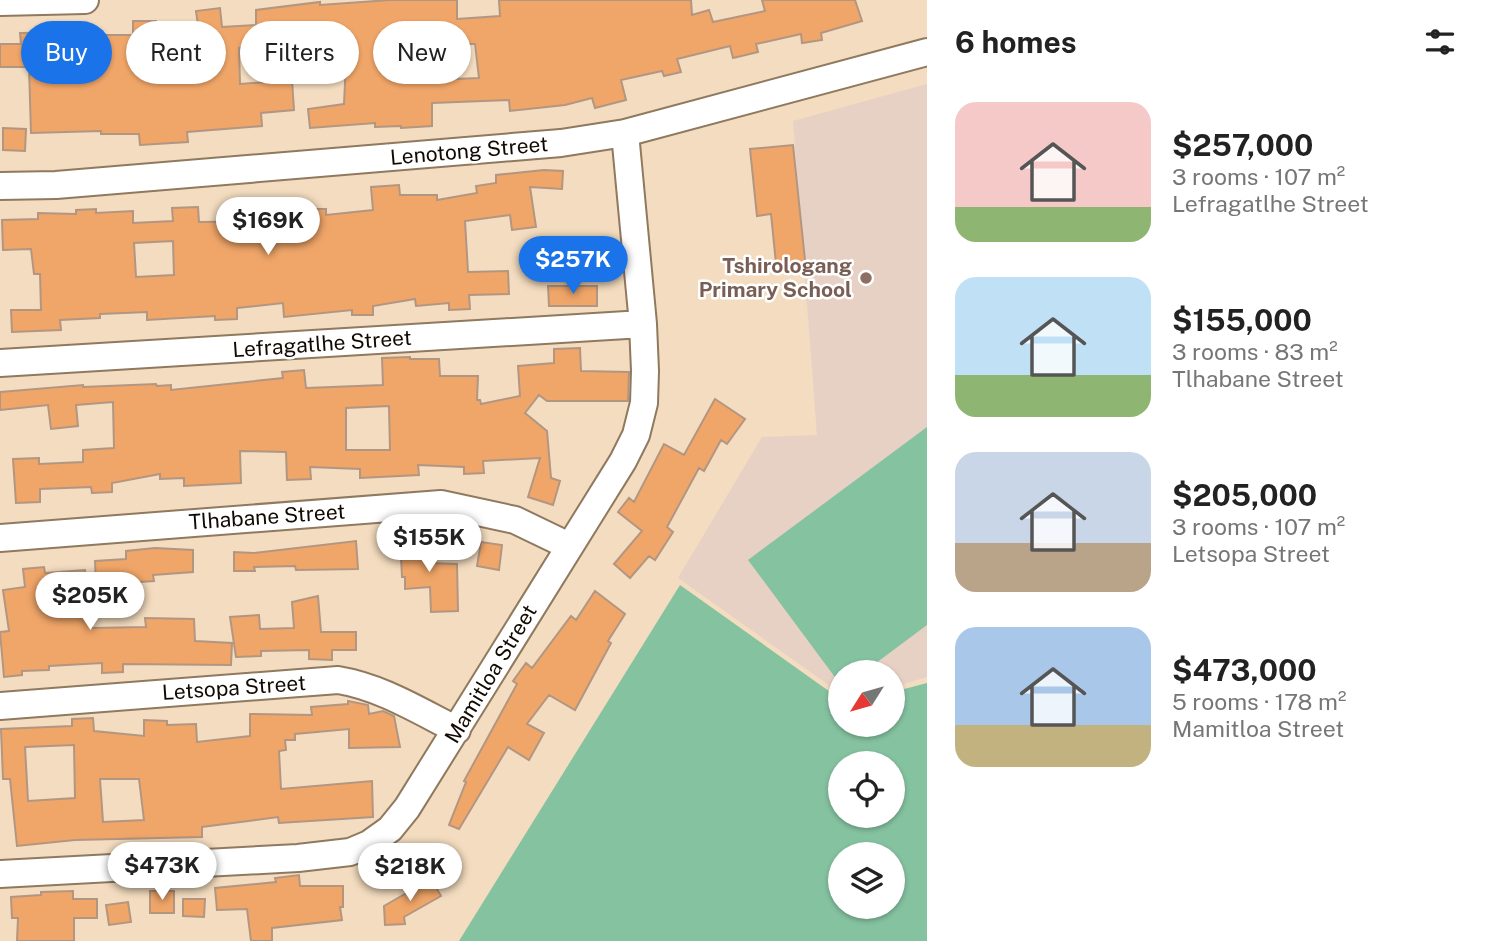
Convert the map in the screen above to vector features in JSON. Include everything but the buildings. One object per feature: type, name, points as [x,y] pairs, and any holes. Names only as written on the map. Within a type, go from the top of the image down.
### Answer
[{"type":"street","points":[[0,2],[85,0]]},
{"type":"street","name":"Lenotong Street","points":[[0,186],[57,184],[561,143],[625,133],[927,52]]},
{"type":"street","name":"Mamitloa Street","points":[[0,874],[284,859],[350,852],[369,844],[390,829],[457,730],[623,461],[636,435],[644,403],[643,324],[625,133]]},
{"type":"street","name":"Lefragatlhe Street","points":[[0,363],[643,324]]},
{"type":"street","name":"Tlhabane Street","points":[[0,537],[441,504],[515,520],[569,546]]},
{"type":"street","name":"Letsopa Street","points":[[0,706],[338,680],[362,684],[457,730]]},
{"type":"shaded area","name":"Tshirologang Primary School","points":[[927,84],[927,677],[905,683],[905,660],[828,660],[828,684],[678,578],[762,437],[817,435],[793,121]]},
{"type":"green space","points":[[927,427],[927,625],[880,660],[828,660],[828,668],[748,560]]},
{"type":"green space","points":[[680,585],[828,690],[828,737],[905,737],[905,689],[927,683],[927,941],[459,941]]},
{"type":"place","name":"Tshirologang Primary School","points":[[866,278]]}]
